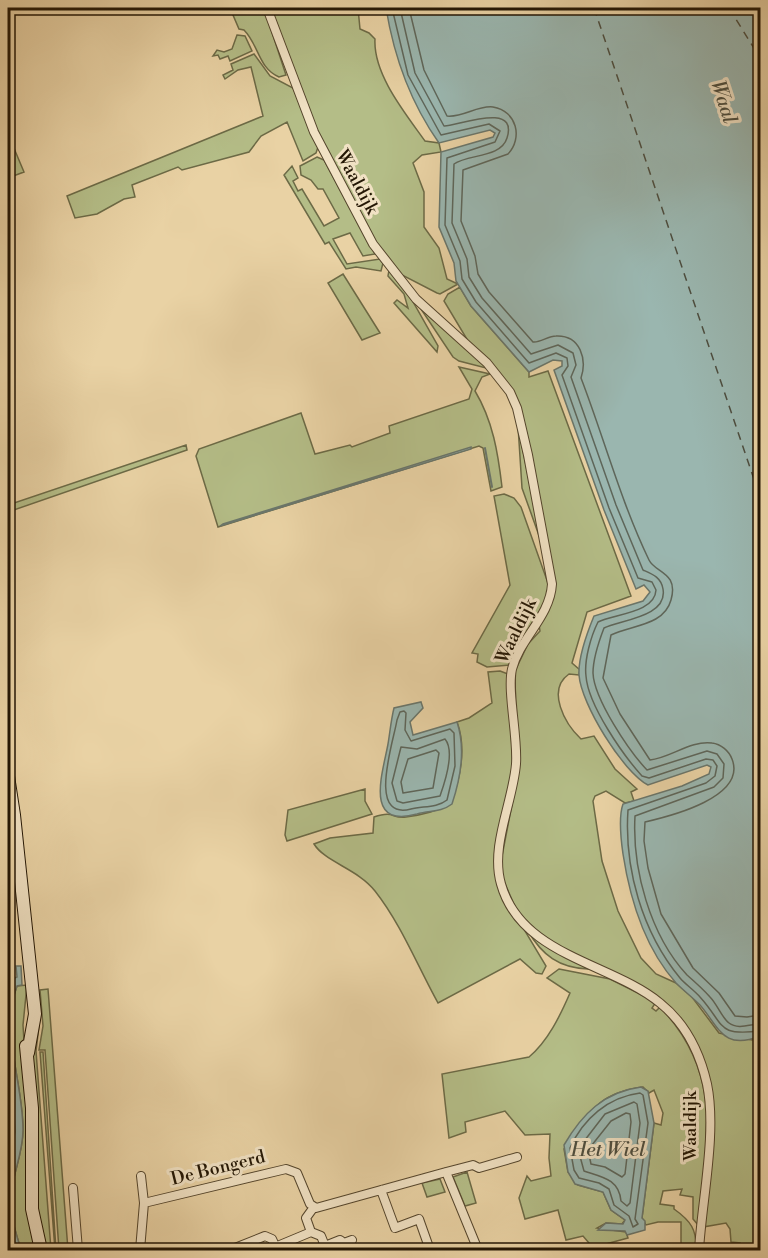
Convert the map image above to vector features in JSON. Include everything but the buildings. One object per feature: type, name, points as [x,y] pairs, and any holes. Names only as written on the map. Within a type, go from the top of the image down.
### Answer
[{"type":"main road","points":[[8,776],[35,1014],[28,1053],[33,1121],[32,1209],[41,1251]]},
{"type":"street","name":"Waaldijk","points":[[267,8],[314,132],[373,244],[416,299],[493,370],[510,392],[517,408],[552,584],[546,609],[512,669],[516,764],[499,857],[501,885],[521,919],[544,940],[570,956],[651,996],[671,1012],[692,1043],[703,1069],[710,1107],[699,1251]]},
{"type":"street","points":[[311,1232],[306,1218],[314,1207],[381,1191],[465,1166],[473,1165],[479,1168],[517,1158]]},
{"type":"street","name":"De Bongerd","points":[[144,1203],[286,1169],[294,1171],[299,1176],[314,1207]]},
{"type":"street","points":[[446,1172],[478,1251]]},
{"type":"street","points":[[139,1250],[144,1203],[141,1176]]},
{"type":"street","points":[[74,1188],[78,1251]]},
{"type":"street","points":[[381,1191],[395,1228],[418,1219],[430,1251]]},
{"type":"street","points":[[230,1251],[265,1236],[272,1239],[276,1249],[311,1232],[321,1236],[325,1246],[340,1240],[344,1243],[352,1240]]},
{"type":"green space","points":[[230,8],[264,8],[286,75],[279,77],[267,68],[249,36],[244,30],[239,29]]},
{"type":"green space","points":[[271,8],[358,8],[360,29],[375,39],[379,66],[392,93],[425,141],[439,143],[441,152],[422,155],[413,163],[424,192],[424,227],[439,248],[447,279],[458,284],[440,294],[437,293],[400,274],[381,252],[317,132]]},
{"type":"green space","points":[[237,35],[245,36],[252,51],[230,61],[228,56],[220,59],[218,55],[213,56],[217,50],[224,52],[232,49]]},
{"type":"green space","points":[[254,54],[270,76],[293,88],[318,147],[316,153],[303,161],[287,122],[261,136],[249,152],[182,170],[178,167],[132,185],[135,197],[124,199],[97,214],[75,218],[67,196],[263,116],[251,67],[238,70],[225,79],[223,75],[233,70],[231,64]]},
{"type":"green space","points":[[8,134],[24,172],[8,178]]},
{"type":"green space","points":[[317,157],[324,160],[375,254],[363,256],[350,233],[333,239],[347,264],[380,259],[383,263],[381,271],[356,267],[346,269],[329,242],[325,244],[284,175],[292,166],[298,178],[293,181],[298,191],[302,189],[324,226],[339,218],[323,189],[318,189],[311,180],[301,175],[300,166]]},
{"type":"green space","points":[[389,270],[408,293],[438,346],[437,352],[394,303],[397,300],[408,308],[404,294],[388,276]]},
{"type":"green space","points":[[343,274],[380,333],[362,340],[328,283]]},
{"type":"green space","points":[[460,287],[471,306],[529,372],[529,377],[548,371],[631,596],[587,612],[572,663],[580,670],[579,675],[569,674],[562,681],[558,698],[564,716],[575,733],[581,739],[594,736],[615,769],[637,789],[631,792],[634,801],[625,803],[606,791],[595,796],[593,801],[602,861],[618,911],[641,958],[656,974],[676,983],[692,997],[719,1033],[752,1040],[760,1036],[760,1250],[740,1250],[740,1243],[731,1242],[730,1229],[726,1223],[703,1227],[708,1079],[669,1008],[563,949],[531,927],[517,911],[502,877],[502,856],[516,784],[515,671],[528,644],[540,631],[539,625],[552,600],[517,403],[471,346],[444,301],[448,294]]},
{"type":"green space","points":[[421,309],[486,368],[459,361],[453,357]]},
{"type":"green space","points":[[459,367],[490,374],[482,377],[475,391],[494,438],[502,487],[491,491],[483,448],[479,446],[218,527],[196,456],[199,449],[301,413],[315,454],[350,445],[352,447],[390,433],[389,426],[469,399],[472,389]]},
{"type":"green space","points":[[518,426],[542,544],[522,488]]},
{"type":"green space","points":[[186,445],[187,450],[8,512],[8,505]]},
{"type":"green space","points":[[504,494],[514,498],[521,507],[549,586],[547,599],[511,665],[487,667],[477,662],[478,654],[472,653],[510,585],[494,496]]},
{"type":"green space","points":[[500,671],[508,674],[513,768],[496,861],[519,921],[546,966],[542,974],[536,973],[520,959],[438,1003],[401,931],[375,891],[360,877],[326,856],[314,844],[330,838],[373,833],[374,817],[386,814],[401,817],[424,814],[451,804],[462,753],[457,722],[469,718],[492,703],[488,672]]},
{"type":"green space","points":[[365,789],[365,801],[372,814],[287,841],[285,835],[288,810]]},
{"type":"green space","points":[[528,931],[588,969],[568,966],[552,959],[539,947]]},
{"type":"green space","points":[[559,969],[610,979],[656,1002],[652,1008],[656,1011],[660,1007],[680,1032],[694,1058],[703,1083],[707,1137],[698,1225],[693,1219],[693,1197],[680,1195],[682,1189],[663,1191],[660,1204],[674,1206],[674,1209],[689,1222],[694,1231],[696,1250],[681,1250],[681,1222],[658,1222],[646,1225],[642,1218],[654,1123],[661,1125],[663,1113],[654,1090],[649,1093],[643,1087],[627,1090],[604,1100],[595,1107],[564,1149],[568,1172],[578,1185],[603,1192],[611,1210],[625,1220],[622,1224],[606,1223],[597,1228],[626,1232],[628,1238],[606,1244],[611,1250],[595,1250],[583,1236],[566,1240],[558,1210],[525,1219],[519,1198],[527,1176],[531,1181],[551,1176],[550,1134],[525,1135],[505,1111],[465,1122],[466,1132],[449,1138],[442,1074],[529,1057],[536,1051],[558,1019],[570,993],[547,978]]},
{"type":"green space","points":[[27,985],[23,1025],[37,1250],[21,1250],[11,1207],[11,1192],[22,1146],[23,1130],[11,1039],[12,1003],[17,986]]},
{"type":"green space","points":[[48,989],[68,1250],[59,1250],[45,1050],[39,1050],[43,1026],[40,990]]},
{"type":"green space","points":[[40,1018],[36,1051],[51,1250],[44,1250],[37,1219],[32,1055]]},
{"type":"green space","points":[[40,1052],[43,1052],[56,1250],[55,1250]]},
{"type":"green space","points":[[8,1075],[14,1121],[13,1144],[8,1167]]},
{"type":"green space","points":[[467,1172],[476,1203],[465,1206],[453,1177]]},
{"type":"green space","points":[[440,1179],[445,1192],[427,1197],[422,1183]]},
{"type":"water","name":"Waal","points":[[386,8],[760,8],[760,1036],[738,1041],[723,1034],[700,1005],[676,983],[665,969],[647,939],[641,923],[630,889],[623,854],[620,822],[623,804],[682,786],[709,774],[711,767],[707,765],[648,785],[638,778],[616,752],[587,703],[579,668],[594,616],[643,601],[650,592],[644,585],[636,589],[604,510],[554,370],[562,366],[562,361],[553,360],[529,372],[471,306],[456,281],[454,263],[439,227],[441,152],[493,137],[495,133],[490,130],[439,143],[420,112],[405,78]]},
{"type":"water","points":[[471,447],[471,449],[220,526],[223,524]]},
{"type":"water","points":[[421,702],[423,708],[410,722],[413,735],[457,722],[462,753],[458,784],[452,804],[448,807],[400,816],[389,813],[383,806],[380,795],[392,717],[394,708]]},
{"type":"water","points":[[16,966],[21,966],[22,985],[17,986],[12,1003],[11,1039],[23,1130],[22,1146],[10,1199],[13,1222],[21,1250],[8,1250],[8,1167],[15,1132],[13,1096],[8,1075],[8,981],[17,977]]},
{"type":"water","name":"Het Wiel","points":[[641,1087],[648,1091],[654,1123],[642,1218],[645,1221],[645,1230],[627,1235],[625,1231],[598,1230],[606,1223],[623,1224],[625,1220],[611,1210],[603,1192],[575,1184],[568,1172],[564,1145],[578,1124],[595,1106],[616,1094]]},
{"type":"waterway","points":[[485,448],[492,487]]},
{"type":"ferry route","points":[[594,8],[760,497]]},
{"type":"ferry route","points":[[729,8],[760,58]]}]
